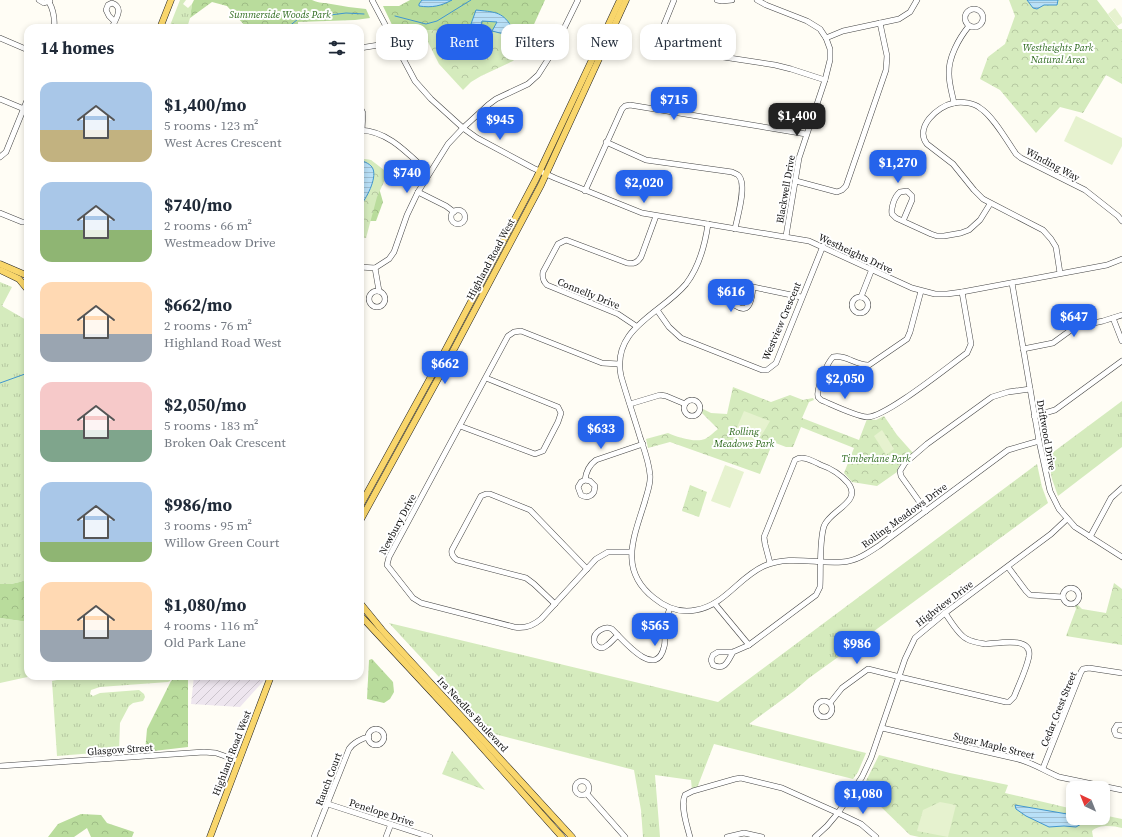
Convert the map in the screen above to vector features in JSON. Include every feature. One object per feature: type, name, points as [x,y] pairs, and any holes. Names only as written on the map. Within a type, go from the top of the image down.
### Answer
[{"type":"main road","points":[[162,24],[171,0]]},
{"type":"main road","name":"Highland Road West","points":[[364,499],[540,171],[620,0]]},
{"type":"main road","name":"Highland Road West","points":[[364,514],[546,174],[626,0]]},
{"type":"main road","points":[[0,264],[24,274]]},
{"type":"main road","points":[[0,270],[19,279],[24,285]]},
{"type":"main road","name":"Ira Needles Boulevard","points":[[364,608],[382,630],[572,837]]},
{"type":"main road","name":"Ira Needles Boulevard","points":[[364,619],[463,726],[561,836]]},
{"type":"main road","name":"Highland Road West","points":[[210,837],[270,680]]},
{"type":"street","points":[[39,0],[44,3],[50,1],[54,14],[54,24]]},
{"type":"street","name":"Westheights Drive","points":[[372,0],[385,24]]},
{"type":"street","points":[[364,267],[375,268],[389,259],[394,252],[407,216],[418,192],[448,144],[488,105],[496,99],[528,84],[538,74],[552,53],[578,0]]},
{"type":"street","points":[[674,0],[659,37],[661,45],[664,48],[775,65],[825,80]]},
{"type":"street","points":[[717,0],[732,0]]},
{"type":"street","points":[[757,0],[766,5],[807,20],[820,29],[826,38],[843,31],[899,19],[906,16],[914,7],[917,0]]},
{"type":"street","points":[[796,181],[837,192],[846,186],[886,70],[887,56],[880,23]]},
{"type":"street","points":[[969,26],[962,35],[949,68],[949,82],[954,103],[936,112],[929,118],[922,137],[927,144],[953,164],[974,190],[990,204],[1043,230],[1056,247],[1060,273]]},
{"type":"street","points":[[0,38],[24,48]]},
{"type":"street","name":"Blackwell Drive","points":[[786,236],[799,158],[825,80],[830,60],[830,49],[826,38]]},
{"type":"street","points":[[364,47],[376,45]]},
{"type":"street","name":"Westheights Drive","points":[[404,60],[415,81],[431,99],[463,128],[493,147],[546,174],[642,213],[809,241],[921,291],[935,294],[962,292],[1107,265],[1122,260]]},
{"type":"street","points":[[0,100],[24,109],[6,152],[0,157]]},
{"type":"street","name":"Winding Way","points":[[954,103],[966,103],[980,107],[1016,154],[1021,158],[1085,190],[1118,216],[1122,221]]},
{"type":"street","points":[[585,191],[606,142],[622,109],[625,106],[630,105],[806,134]]},
{"type":"street","points":[[364,131],[376,133],[392,140],[429,173]]},
{"type":"street","points":[[606,142],[646,160],[732,172],[738,175],[743,188],[736,229]]},
{"type":"street","points":[[903,221],[912,200],[912,196],[904,191],[897,194],[891,210],[892,214],[896,218],[937,236],[961,233],[969,230],[975,226],[990,204]]},
{"type":"street","points":[[418,192],[446,206],[454,212]]},
{"type":"street","points":[[0,213],[24,222]]},
{"type":"street","name":"Connelly Drive","points":[[636,326],[618,314],[547,286],[542,277],[543,272],[558,244],[566,240],[627,263],[633,264],[638,262],[656,216]]},
{"type":"street","name":"Rolling Meadows Drive","points":[[708,224],[703,250],[686,283],[677,294],[636,326],[625,342],[619,364],[621,376],[648,460],[650,476],[649,488],[632,545],[631,552],[634,571],[638,580],[650,595],[660,603],[681,611],[696,610],[715,604],[750,574],[770,563],[788,560],[843,562],[863,557],[880,546],[1008,450],[1039,441]]},
{"type":"street","name":"Westview Crescent","points":[[657,310],[669,327],[681,338],[762,370],[768,370],[776,363],[801,297],[823,246]]},
{"type":"street","points":[[375,268],[379,291]]},
{"type":"street","points":[[861,296],[872,269]]},
{"type":"street","name":"Driftwood Drive","points":[[1012,283],[1034,416],[1050,491],[1059,509],[1075,527],[1122,557]]},
{"type":"street","points":[[753,287],[749,306],[740,309],[736,306],[734,301],[740,292],[746,288],[753,287],[801,297]]},
{"type":"street","points":[[921,291],[907,339],[869,365],[864,365],[839,356],[833,357],[829,362],[818,390],[818,397],[821,400],[867,417],[873,417],[885,412],[916,391],[967,352],[970,349],[971,344],[962,292]]},
{"type":"street","points":[[1023,349],[1053,342],[1075,327],[1122,315]]},
{"type":"street","points":[[1113,318],[1122,341]]},
{"type":"street","name":"Newbury Drive","points":[[619,364],[602,363],[520,331],[514,332],[508,336],[389,557],[387,566],[413,598],[421,603],[514,627],[524,628],[532,626],[541,619],[587,568],[603,554],[614,552],[631,552]]},
{"type":"street","points":[[1034,416],[1055,410],[1122,361]]},
{"type":"street","points":[[460,426],[535,454],[543,450],[558,422],[561,413],[558,407],[486,378]]},
{"type":"street","points":[[926,511],[901,476],[900,471],[902,466],[927,444],[992,397],[1008,392],[1030,389]]},
{"type":"street","points":[[630,404],[660,395],[684,404]]},
{"type":"street","points":[[585,480],[586,472],[596,460],[643,444]]},
{"type":"street","points":[[733,652],[749,645],[816,595],[820,587],[822,537],[824,526],[829,518],[852,497],[852,491],[847,482],[839,473],[800,458],[793,463],[764,537],[770,563]]},
{"type":"street","points":[[1090,537],[1111,498],[1122,488]]},
{"type":"street","points":[[555,604],[526,578],[454,558],[452,550],[481,496],[490,494],[530,510],[587,568]]},
{"type":"street","name":"Highview Drive","points":[[815,837],[828,826],[862,777],[882,728],[905,659],[915,638],[945,613],[1051,534],[1067,519]]},
{"type":"street","points":[[1008,566],[1030,595],[1063,597]]},
{"type":"street","points":[[715,604],[749,645]]},
{"type":"street","points":[[618,635],[606,647],[602,648],[597,646],[594,642],[595,637],[604,627],[609,627],[618,635],[640,656],[651,660],[658,659],[665,646],[665,624],[670,608]]},
{"type":"street","points":[[830,703],[842,688],[868,669],[1006,702],[1012,700],[1029,658],[1028,648],[1024,645],[1008,641],[983,644],[968,640],[960,634],[945,613]]},
{"type":"street","name":"Cedar Crest Street","points":[[1043,768],[1081,672],[1089,668],[1122,673]]},
{"type":"street","points":[[1122,725],[1117,725],[1114,730],[1116,735],[1122,736]]},
{"type":"street","name":"Sugar Maple Street","points":[[882,728],[1023,760],[1043,768],[1059,777],[1122,790]]},
{"type":"street","name":"Rauch Court","points":[[314,837],[349,749],[364,737],[369,736]]},
{"type":"street","name":"Glasgow Street","points":[[0,766],[204,752],[240,761]]},
{"type":"street","points":[[690,837],[683,803],[686,795],[693,791],[741,778],[782,788],[861,824],[876,837]]},
{"type":"street","points":[[587,794],[625,837]]},
{"type":"street","name":"Penelope Drive","points":[[328,804],[430,837]]},
{"type":"street","points":[[386,837],[391,824]]},
{"type":"street","points":[[561,836],[566,830]]},
{"type":"street","points":[[727,837],[744,833],[762,837]]},
{"type":"shaded area","points":[[194,680],[264,680],[240,707],[191,704]]},
{"type":"green space","points":[[180,0],[186,0],[183,4],[188,8],[192,4],[188,24],[171,24]]},
{"type":"green space","name":"Summerside Woods Park","points":[[194,0],[312,0],[366,9],[370,18],[298,22],[298,24],[243,24],[227,6],[212,2],[190,18]]},
{"type":"green space","points":[[410,0],[545,0],[534,24],[501,24],[501,32],[493,32],[493,24],[436,24],[436,30],[428,30],[428,24],[392,24],[383,6],[399,6]]},
{"type":"green space","name":"Westheights Park Natural Area","points":[[1009,0],[1097,0],[1119,29],[1122,29],[1122,84],[1106,75],[1083,113],[1060,107],[1036,133],[1000,90],[980,79],[988,57],[1005,44],[1015,16]]},
{"type":"green space","points":[[1115,8],[1122,18],[1122,23],[1117,26],[1108,14]]},
{"type":"green space","points":[[428,30],[436,30],[436,58],[428,42]]},
{"type":"green space","points":[[493,32],[501,32],[501,60],[514,60],[481,76],[471,82],[463,90],[437,60],[493,60]]},
{"type":"green space","points":[[1076,116],[1122,138],[1122,146],[1112,165],[1064,141]]},
{"type":"green space","points":[[364,159],[371,160],[383,202],[376,221],[364,221]]},
{"type":"green space","points":[[364,159],[371,160],[388,173],[377,197],[366,238],[364,238]]},
{"type":"green space","points":[[0,282],[12,287],[2,306],[24,319],[24,581],[11,584],[0,584]]},
{"type":"green space","name":"Rolling Meadows Park","points":[[733,387],[771,402],[790,395],[803,400],[813,398],[814,400],[809,402],[802,418],[859,440],[867,419],[876,420],[884,416],[897,435],[913,453],[899,466],[897,472],[877,486],[852,482],[844,473],[854,448],[801,427],[793,447],[786,447],[773,442],[760,474],[670,442],[648,448],[646,439],[668,433],[691,440],[701,440],[708,437],[718,429],[702,413],[703,409],[711,413],[727,414]]},
{"type":"green space","points":[[1122,401],[1122,447],[1058,496],[1052,479],[1048,456]]},
{"type":"green space","points":[[744,411],[770,421],[763,434],[751,443],[739,442],[732,439]]},
{"type":"green space","points":[[882,430],[894,449],[886,455],[874,436]]},
{"type":"green space","points":[[1037,464],[1042,487],[1048,503],[809,678],[749,724],[866,753],[858,772],[853,779],[714,744],[697,788],[692,790],[691,780],[655,775],[660,837],[643,837],[641,810],[634,770],[491,733],[389,623],[718,702]]},
{"type":"green space","points":[[725,465],[744,472],[730,508],[711,501]]},
{"type":"green space","points":[[690,485],[707,492],[699,517],[682,511]]},
{"type":"green space","points":[[24,581],[24,621],[0,618],[0,584],[11,584]]},
{"type":"green space","points":[[1114,583],[1122,589],[1122,645],[1066,636],[1076,609],[1075,606],[1078,605],[1082,609],[1106,613]]},
{"type":"green space","points":[[0,618],[24,621],[24,678],[0,683]]},
{"type":"green space","points":[[372,659],[393,682],[394,692],[390,699],[384,703],[367,699],[369,660]]},
{"type":"green space","points":[[170,680],[168,682],[100,687],[91,690],[90,694],[93,696],[100,693],[139,690],[145,697],[143,701],[133,703],[129,706],[120,723],[119,751],[57,756],[52,681]]},
{"type":"green space","points":[[188,680],[188,747],[145,752],[147,729],[171,681]]},
{"type":"green space","points":[[452,751],[485,790],[442,774]]},
{"type":"green space","points":[[879,755],[950,773],[1008,785],[1005,793],[1066,807],[1066,825],[1110,825],[1110,816],[1122,819],[1122,828],[1111,826],[1099,827],[1092,831],[1093,837],[919,837],[910,835],[877,803],[883,791],[864,785]]},
{"type":"green space","points":[[940,802],[956,805],[948,837],[917,831],[923,810]]},
{"type":"green space","points":[[81,814],[101,815],[107,823],[134,832],[132,837],[91,837],[87,828],[74,837],[48,837],[58,824]]},
{"type":"water","points":[[422,0],[452,0],[444,4],[428,7],[419,6]]},
{"type":"water","points":[[1027,0],[1058,0],[1057,5],[1044,5],[1037,9],[1033,8]]},
{"type":"water","points":[[476,10],[496,13],[504,17],[510,24],[501,24],[501,33],[493,31],[497,22],[482,21],[481,24],[471,24]]},
{"type":"water","points":[[364,162],[371,166],[374,173],[374,178],[364,200]]},
{"type":"water","points":[[1015,805],[1066,814],[1066,825],[1079,825],[1076,827],[1049,827],[1026,816],[1016,809]]},
{"type":"waterway","points":[[395,16],[426,24],[437,21],[471,0]]},
{"type":"waterway","points":[[292,24],[298,19],[346,13],[364,14]]},
{"type":"waterway","points":[[0,383],[24,374]]},
{"type":"park label","name":"Timberlane Park","points":[[876,458]]}]
